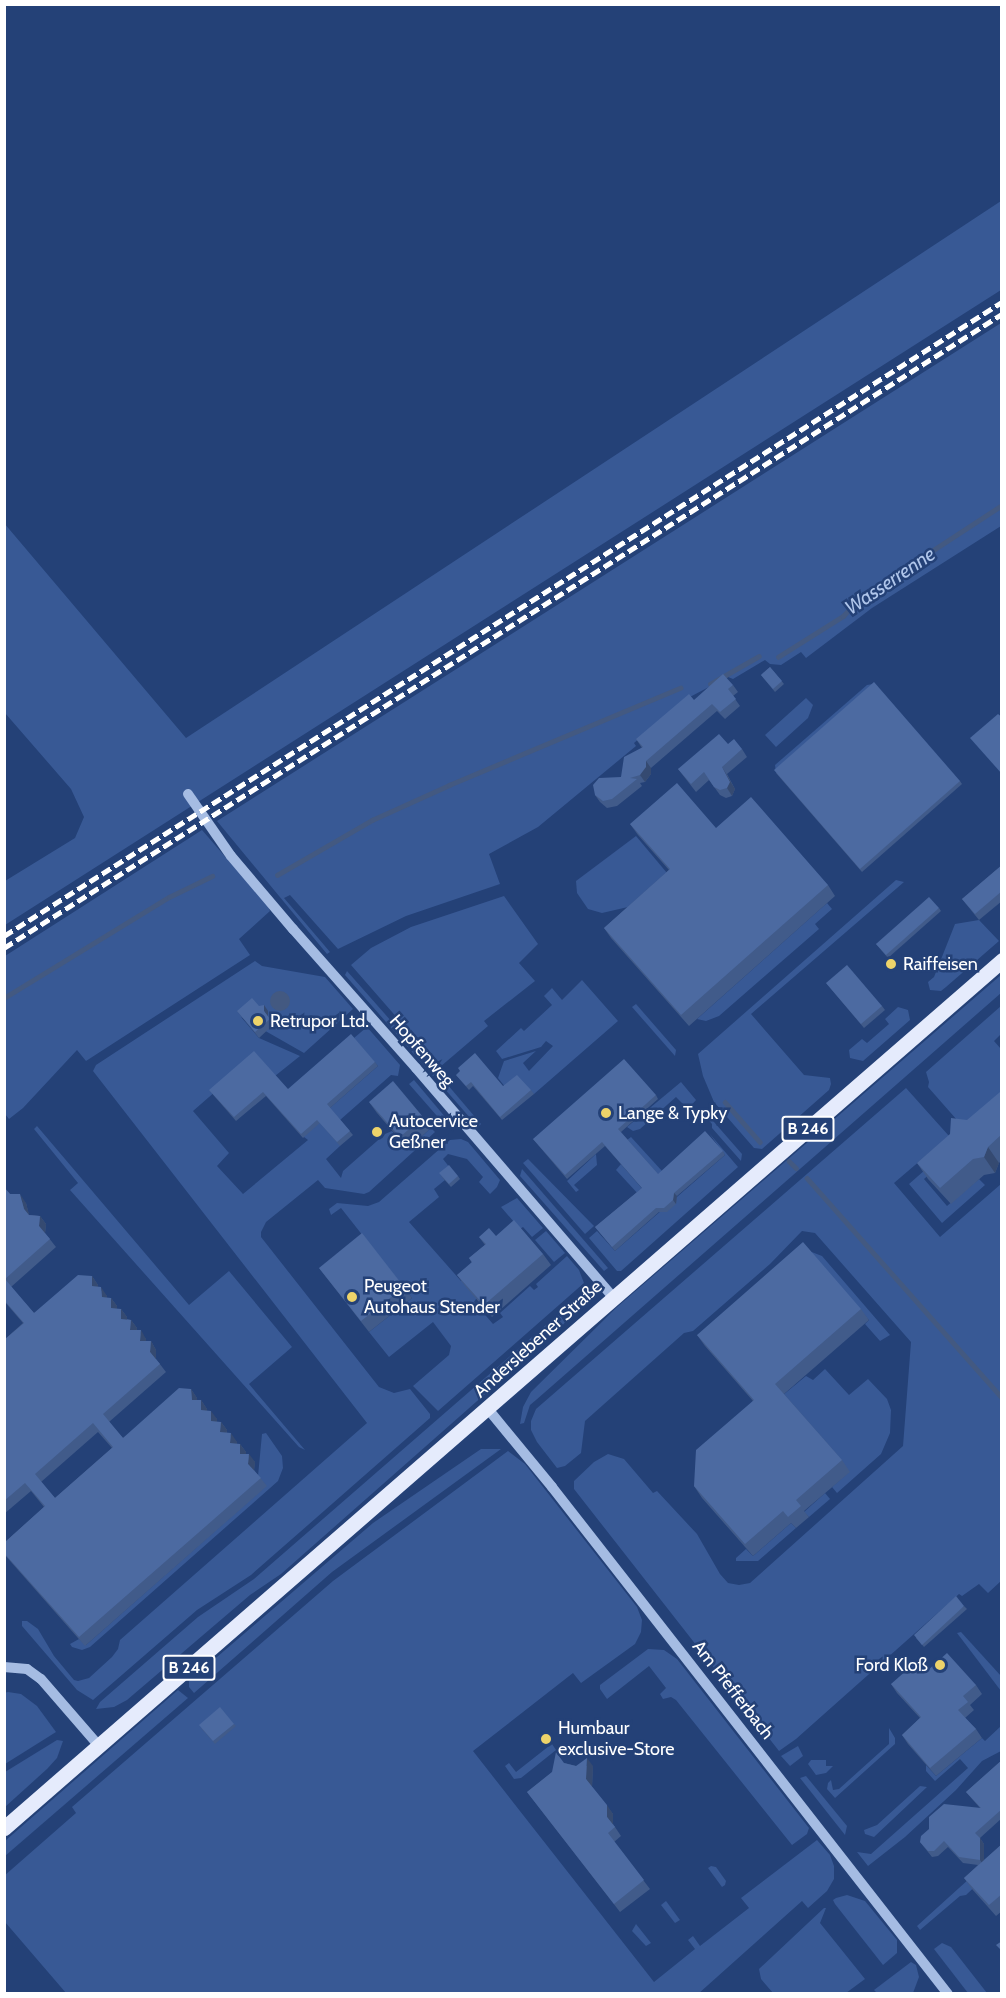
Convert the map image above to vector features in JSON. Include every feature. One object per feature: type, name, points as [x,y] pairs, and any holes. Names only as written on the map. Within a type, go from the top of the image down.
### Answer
[{"type":"main road","name":"Anderslebener Straße","points":[[99,1746],[1002,960]]},
{"type":"main road","name":"B 246","points":[[4,1828],[99,1746]]},
{"type":"street","name":"Hopfenweg","points":[[188,794],[231,856],[613,1297]]},
{"type":"street","name":"Am Pfefferbach","points":[[488,1409],[567,1505],[948,1994]]},
{"type":"street","points":[[4,1667],[27,1669],[40,1679],[99,1746]]},
{"type":"shaded area","points":[[1001,201],[1001,290],[5,925],[5,881],[75,838],[84,817],[71,789],[5,713],[4,523],[186,738]]},
{"type":"shaded area","points":[[1001,323],[1001,526],[872,608],[806,658],[801,652],[781,665],[770,664],[765,660],[733,679],[728,677],[686,699],[634,743],[636,746],[538,827],[489,854],[500,884],[406,916],[338,949],[290,895],[284,898],[330,952],[327,954],[217,821]]},
{"type":"shaded area","points":[[873,684],[776,773],[775,765],[867,685]]},
{"type":"shaded area","points":[[806,698],[813,705],[808,718],[776,747],[765,735]]},
{"type":"shaded area","points":[[202,830],[270,911],[239,939],[250,955],[86,1061],[77,1050],[23,1108],[9,1119],[5,1114],[5,956]]},
{"type":"shaded area","points":[[636,836],[667,873],[628,907],[602,913],[588,909],[577,893],[576,881]]},
{"type":"shaded area","points":[[896,880],[904,882],[751,1014],[804,1075],[830,1078],[831,1084],[829,1090],[762,1149],[754,1148],[714,1102],[703,1076],[698,1054]]},
{"type":"shaded area","points":[[504,896],[538,944],[519,963],[535,981],[484,1021],[488,1026],[440,1067],[351,965],[371,948],[411,927]]},
{"type":"shaded area","points":[[827,903],[832,909],[815,924],[819,929],[719,1016],[706,1021],[697,1019]]},
{"type":"shaded area","points":[[979,920],[999,941],[941,991],[930,990],[928,982],[934,977],[955,924]]},
{"type":"shaded area","points":[[255,961],[262,966],[325,977],[353,1009],[304,1053],[241,1017],[259,1038],[300,1056],[275,1076],[257,1055],[193,1111],[229,1153],[217,1166],[243,1194],[308,1140],[300,1134],[378,1066],[354,1038],[367,1027],[400,1065],[398,1076],[391,1075],[340,1120],[340,1146],[326,1159],[341,1178],[343,1171],[385,1134],[392,1131],[408,1149],[431,1128],[435,1132],[369,1192],[364,1194],[325,1188],[318,1180],[266,1222],[261,1237],[379,1387],[394,1393],[410,1389],[430,1414],[430,1418],[251,1575],[197,1610],[93,1700],[77,1690],[22,1626],[22,1621],[27,1621],[38,1629],[54,1656],[74,1680],[89,1678],[112,1657],[118,1649],[120,1640],[367,1423],[93,1071],[96,1065]]},
{"type":"shaded area","points":[[347,971],[437,1073],[433,1076],[345,975]]},
{"type":"shaded area","points":[[1001,975],[1001,993],[530,1405],[524,1423],[520,1424],[523,1407],[531,1392],[616,1308]]},
{"type":"shaded area","points":[[582,980],[618,1021],[534,1094],[506,1088],[498,1078],[504,1061],[536,1051],[523,1063],[529,1071],[553,1046],[546,1041],[541,1047],[502,1059],[496,1051],[521,1028],[524,1031],[552,1005],[544,996],[552,988],[562,1000]]},
{"type":"shaded area","points":[[276,991],[284,991],[290,997],[290,1005],[284,1011],[276,1011],[270,1005],[270,997]]},
{"type":"shaded area","points":[[636,1004],[676,1050],[675,1056],[632,1007]]},
{"type":"shaded area","points":[[1001,1006],[1001,1034],[994,1041],[1001,1049],[1001,1093],[969,1121],[957,1120],[928,1087],[926,1072]]},
{"type":"shaded area","points":[[898,1007],[908,1010],[910,1020],[863,1061],[850,1058],[849,1050],[862,1039],[867,1043],[889,1024],[885,1019]]},
{"type":"shaded area","points":[[414,1080],[446,1118],[444,1124],[409,1084]]},
{"type":"shaded area","points":[[681,1082],[696,1100],[688,1109],[676,1097],[640,1129],[633,1131],[627,1127]]},
{"type":"shaded area","points":[[447,1084],[481,1124],[478,1127],[443,1087]]},
{"type":"shaded area","points":[[906,1088],[949,1136],[894,1183],[940,1237],[1001,1184],[1001,1581],[988,1593],[979,1584],[962,1596],[959,1594],[796,1739],[779,1751],[574,1489],[574,1481],[594,1462],[608,1454],[624,1459],[653,1493],[657,1491],[697,1534],[720,1574],[728,1583],[739,1585],[750,1583],[903,1446],[911,1342],[815,1233],[802,1231],[770,1264],[693,1331],[684,1333],[585,1421],[581,1453],[565,1466],[557,1468],[537,1442],[531,1430],[531,1421],[536,1409]]},
{"type":"shaded area","points":[[707,1114],[742,1154],[741,1161],[712,1128],[712,1124],[704,1115]]},
{"type":"shaded area","points":[[37,1126],[189,1305],[229,1271],[292,1347],[249,1384],[305,1450],[299,1447],[70,1190],[78,1183],[34,1129]]},
{"type":"shaded area","points":[[709,1133],[738,1167],[621,1271],[617,1271],[589,1238],[597,1231],[615,1251],[725,1155]]},
{"type":"shaded area","points":[[631,1137],[662,1171],[660,1178],[627,1140]]},
{"type":"shaded area","points":[[461,1139],[468,1142],[500,1180],[497,1187],[490,1194],[479,1182],[483,1177],[467,1159],[448,1154],[443,1159],[450,1168],[442,1176],[445,1180],[434,1189],[439,1197],[409,1222],[461,1281],[475,1268],[476,1299],[474,1302],[493,1324],[503,1317],[500,1313],[530,1286],[534,1290],[538,1287],[536,1284],[567,1256],[579,1270],[584,1283],[438,1411],[413,1386],[449,1355],[451,1346],[433,1322],[389,1357],[369,1332],[412,1298],[341,1208],[331,1215],[329,1209],[337,1203],[368,1206],[379,1202],[450,1140]]},
{"type":"shaded area","points":[[950,1148],[956,1151],[924,1179],[947,1206],[979,1179],[985,1185],[942,1223],[909,1184]]},
{"type":"shaded area","points":[[596,1154],[597,1165],[574,1185],[579,1190],[576,1192],[567,1181]]},
{"type":"shaded area","points":[[528,1159],[594,1226],[585,1234],[523,1163]]},
{"type":"shaded area","points":[[621,1164],[645,1192],[640,1196],[616,1170]]},
{"type":"shaded area","points":[[522,1169],[608,1268],[604,1271],[520,1176]]},
{"type":"shaded area","points":[[517,1198],[543,1228],[532,1237],[523,1227],[520,1229],[501,1207]]},
{"type":"shaded area","points":[[546,1231],[565,1253],[554,1262],[535,1240]]},
{"type":"shaded area","points":[[809,1251],[822,1256],[890,1335],[880,1341],[865,1324],[869,1320]]},
{"type":"shaded area","points":[[585,1291],[580,1304],[562,1326],[281,1574],[250,1595],[127,1700],[114,1707],[96,1709],[100,1702],[198,1617],[254,1579]]},
{"type":"shaded area","points":[[825,1369],[849,1395],[868,1379],[887,1399],[891,1410],[890,1433],[881,1454],[837,1493],[832,1487],[849,1472],[783,1395],[806,1376],[813,1380]]},
{"type":"shaded area","points":[[266,1433],[282,1456],[283,1468],[278,1481],[90,1647],[82,1650],[72,1647],[70,1644],[79,1639],[86,1645],[266,1486],[258,1476],[262,1434]]},
{"type":"shaded area","points":[[481,1449],[501,1449],[332,1572],[194,1693],[189,1687],[189,1681],[373,1523]]},
{"type":"shaded area","points":[[508,1451],[525,1464],[637,1607],[642,1620],[641,1632],[635,1644],[581,1683],[573,1673],[473,1751],[654,1982],[695,1949],[688,1940],[693,1936],[700,1946],[749,1908],[741,1898],[817,1840],[830,1855],[834,1866],[834,1879],[827,1891],[808,1908],[802,1901],[698,1994],[66,1993],[5,1922],[4,1876],[76,1813],[72,1807],[333,1581]]},
{"type":"shaded area","points":[[825,1493],[830,1499],[809,1517],[804,1512]]},
{"type":"shaded area","points":[[791,1523],[796,1528],[758,1561],[736,1561],[736,1558],[746,1549],[753,1556]]},
{"type":"shaded area","points":[[961,1632],[1001,1676],[1001,1691],[957,1633]]},
{"type":"shaded area","points":[[648,1649],[664,1650],[677,1659],[809,1828],[807,1834],[792,1845],[676,1700],[671,1697],[663,1699],[660,1694],[666,1688],[649,1666],[607,1699],[600,1685]]},
{"type":"shaded area","points":[[178,1690],[188,1698],[5,1856],[5,1841]]},
{"type":"shaded area","points":[[4,1693],[21,1694],[37,1706],[56,1732],[5,1764]]},
{"type":"shaded area","points":[[1001,1726],[1001,1751],[982,1761],[956,1790],[905,1837],[868,1866],[857,1852],[871,1854],[968,1768],[960,1759],[935,1781],[926,1771],[926,1765],[936,1776],[982,1738],[985,1741]]},
{"type":"shaded area","points":[[889,1728],[895,1738],[895,1744],[835,1798],[827,1789],[828,1783],[831,1780],[833,1790],[839,1789],[889,1744]]},
{"type":"shaded area","points":[[546,1735],[556,1750],[521,1778],[514,1779],[505,1766],[509,1763],[516,1772],[549,1746],[543,1737]]},
{"type":"shaded area","points":[[57,1740],[63,1741],[57,1758],[5,1807],[5,1772]]},
{"type":"shaded area","points":[[798,1746],[803,1756],[790,1766],[781,1756]]},
{"type":"shaded area","points":[[811,1760],[826,1760],[826,1766],[833,1766],[826,1773],[816,1775],[808,1764]]},
{"type":"shaded area","points":[[806,1776],[847,1826],[845,1835],[800,1778]]},
{"type":"shaded area","points":[[920,1786],[927,1787],[874,1837],[865,1834],[864,1830],[877,1825]]},
{"type":"shaded area","points":[[1001,1850],[1001,1862],[966,1895],[960,1896],[920,1930],[917,1926]]},
{"type":"shaded area","points":[[716,1867],[726,1881],[722,1887],[708,1868]]},
{"type":"shaded area","points":[[847,1895],[865,1901],[897,1940],[897,1953],[883,1965],[833,1900]]},
{"type":"shaded area","points":[[666,1901],[680,1920],[675,1923],[661,1905]]},
{"type":"shaded area","points":[[826,1908],[820,1923],[865,1979],[846,1993],[773,1993],[761,1979],[759,1969]]},
{"type":"shaded area","points":[[636,1924],[651,1943],[646,1946],[632,1931]]},
{"type":"shaded area","points":[[942,1943],[951,1947],[987,1993],[968,1993],[934,1949]]},
{"type":"shaded area","points":[[911,1962],[916,1965],[919,1977],[913,1993],[877,1993],[874,1990]]},
{"type":"building","points":[[770,667],[782,681],[773,689],[761,675]]},
{"type":"building","points":[[723,674],[733,685],[728,689],[736,699],[720,712],[712,704],[646,761],[646,767],[640,775],[630,778],[637,779],[612,799],[603,801],[595,795],[593,785],[599,778],[621,777],[624,757],[643,747],[636,739],[689,694],[694,700]]},
{"type":"building","points":[[874,682],[960,781],[860,869],[774,770]]},
{"type":"building","points":[[998,714],[1002,717],[1002,774],[970,738]]},
{"type":"building","points":[[719,734],[728,744],[734,739],[742,749],[722,767],[730,782],[727,788],[720,790],[714,787],[704,772],[691,784],[678,769]]},
{"type":"building","points":[[677,783],[716,828],[751,797],[828,885],[681,1015],[604,928],[670,869],[630,824]]},
{"type":"building","points":[[1002,865],[1002,891],[975,914],[962,899]]},
{"type":"building","points":[[929,897],[939,908],[886,955],[876,944]]},
{"type":"building","points":[[847,965],[882,1006],[861,1024],[826,983]]},
{"type":"building","name":"Retrupor Ltd.","points":[[252,998],[259,1006],[264,1005],[264,1011],[270,1019],[255,1032],[237,1011]]},
{"type":"building","points":[[351,1034],[375,1062],[327,1104],[350,1131],[337,1142],[317,1120],[301,1134],[263,1092],[234,1117],[209,1090],[254,1051],[288,1089]]},
{"type":"building","points":[[475,1053],[503,1086],[517,1075],[531,1090],[500,1117],[471,1082],[466,1086],[456,1075],[460,1071],[458,1068]]},
{"type":"building","points":[[624,1059],[656,1095],[618,1129],[658,1174],[705,1131],[723,1151],[674,1193],[673,1200],[664,1208],[656,1208],[612,1247],[595,1227],[642,1188],[602,1142],[565,1175],[533,1139]]},
{"type":"building","points":[[393,1081],[423,1117],[400,1137],[369,1102]]},
{"type":"building","points":[[1000,1092],[1002,1094],[1002,1134],[988,1147],[984,1157],[973,1159],[940,1188],[917,1163],[950,1134],[951,1118],[967,1120]]},
{"type":"building","points":[[449,1165],[458,1176],[449,1184],[439,1173]]},
{"type":"building","points":[[4,1187],[10,1194],[20,1194],[24,1209],[29,1215],[40,1216],[39,1226],[50,1239],[5,1279],[34,1313],[78,1275],[92,1276],[92,1286],[101,1287],[102,1297],[111,1298],[111,1308],[121,1309],[121,1319],[131,1320],[130,1330],[141,1330],[140,1341],[151,1341],[150,1352],[160,1364],[103,1414],[123,1438],[179,1388],[191,1389],[192,1400],[201,1400],[201,1410],[211,1411],[211,1421],[221,1422],[220,1432],[231,1433],[230,1443],[240,1444],[240,1454],[249,1454],[248,1464],[261,1478],[79,1637],[4,1553],[4,1543],[45,1506],[25,1483],[4,1501],[4,1340],[24,1323],[4,1300]],"holes":[[[93,1423],[113,1447],[55,1498],[35,1474]]]},
{"type":"building","points":[[514,1220],[543,1254],[484,1305],[457,1275],[472,1262],[469,1258],[486,1244],[479,1237],[489,1228],[496,1236]]},
{"type":"building","points":[[362,1233],[404,1287],[361,1321],[319,1268]]},
{"type":"building","points":[[803,1242],[861,1309],[775,1384],[842,1460],[796,1500],[801,1506],[788,1517],[783,1511],[745,1544],[694,1486],[696,1450],[754,1400],[697,1335]]},
{"type":"building","points":[[956,1596],[964,1606],[922,1645],[914,1635]]},
{"type":"building","points":[[947,1653],[976,1685],[963,1696],[968,1702],[958,1710],[976,1729],[930,1768],[902,1735],[921,1717],[891,1684],[916,1662],[926,1672]]},
{"type":"building","points":[[220,1707],[234,1724],[213,1741],[199,1725]]},
{"type":"building","points":[[556,1752],[564,1763],[576,1766],[587,1758],[586,1779],[607,1805],[607,1817],[615,1827],[608,1833],[644,1880],[614,1904],[527,1792],[552,1772]]},
{"type":"building","points":[[1002,1760],[1002,1809],[975,1833],[980,1838],[980,1860],[959,1857],[944,1841],[934,1851],[928,1851],[920,1842],[921,1836],[929,1829],[929,1817],[944,1804],[981,1808],[966,1792]]},
{"type":"building","points":[[1002,1844],[1002,1894],[989,1905],[964,1878]]},
{"type":"building","points":[[1002,1941],[1002,1951],[996,1945]]},
{"type":"waterway","name":"Wasserrenne","points":[[778,657],[843,616],[860,598],[1002,505]]},
{"type":"waterway","name":"Wasserrenne","points":[[710,684],[759,656]]},
{"type":"waterway","points":[[277,875],[372,820],[449,785],[680,688]]},
{"type":"waterway","points":[[4,998],[169,897],[212,876]]},
{"type":"waterway","points":[[725,1102],[760,1142]]},
{"type":"waterway","points":[[789,1161],[796,1168]]},
{"type":"waterway","points":[[807,1178],[1002,1398]]},
{"type":"railway","points":[[4,936],[1002,302]]},
{"type":"railway","points":[[4,948],[1002,314]]},
{"type":"place","name":"Raiffeisen","points":[[891,964]]},
{"type":"place","name":"Retrupor Ltd.","points":[[258,1021]]},
{"type":"place","name":"Lange & Typky","points":[[606,1113]]},
{"type":"place","name":"Autocervice Geßner","points":[[377,1132]]},
{"type":"place","name":"Peugeot Autohaus Stender","points":[[352,1297]]},
{"type":"place","name":"Ford Kloß","points":[[940,1665]]},
{"type":"place","name":"Humbaur exclusive-Store","points":[[546,1739]]}]
